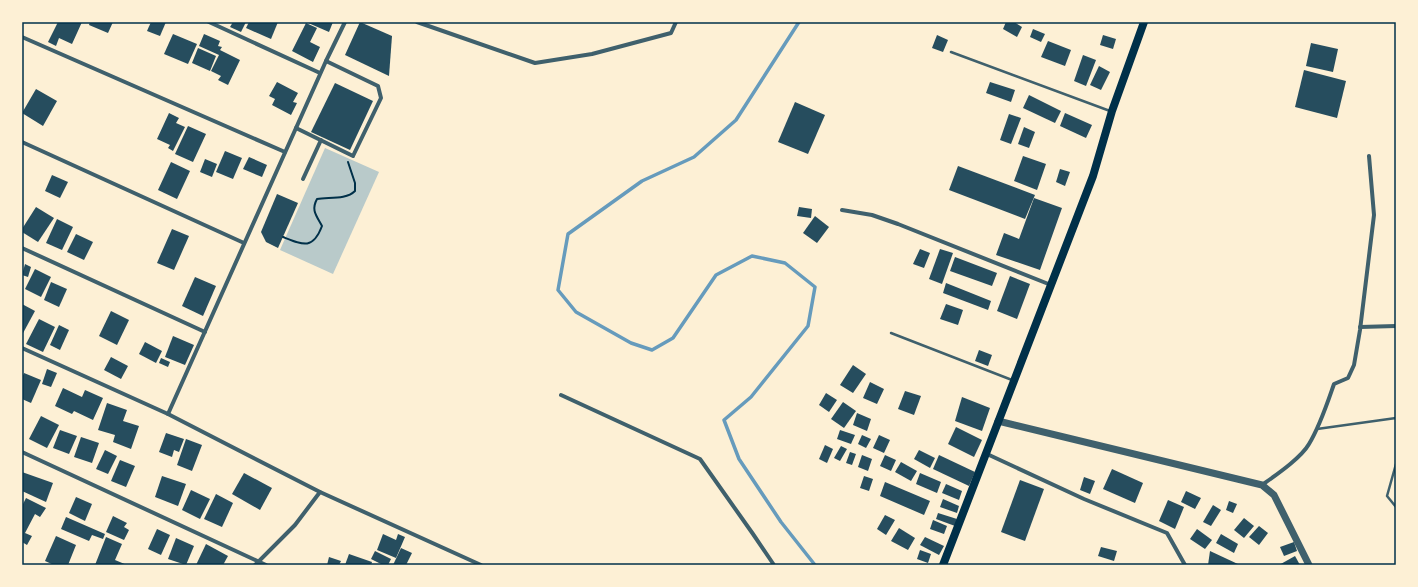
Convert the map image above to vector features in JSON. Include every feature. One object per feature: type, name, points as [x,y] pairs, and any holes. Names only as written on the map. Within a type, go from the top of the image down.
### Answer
[{"type":"main road","points":[[943,565],[1093,176],[1112,111],[1144,22]]},
{"type":"street","points":[[209,22],[320,73]]},
{"type":"street","points":[[168,414],[344,22]]},
{"type":"street","points":[[417,22],[535,63],[592,54],[671,33],[676,22]]},
{"type":"street","points":[[22,37],[285,152]]},
{"type":"street","points":[[296,128],[353,156],[381,98],[378,86],[326,60]]},
{"type":"street","points":[[303,179],[321,140]]},
{"type":"street","points":[[22,142],[244,243]]},
{"type":"street","points":[[1262,485],[1290,464],[1309,446],[1325,411],[1334,384],[1348,378],[1354,365],[1374,216],[1369,156]]},
{"type":"street","points":[[842,210],[872,215],[898,224],[1052,285]]},
{"type":"street","points":[[22,248],[205,332]]},
{"type":"street","points":[[1360,327],[1396,326]]},
{"type":"street","points":[[22,348],[168,414],[320,492],[481,565]]},
{"type":"street","points":[[561,395],[700,459],[754,534],[774,565]]},
{"type":"street","points":[[998,421],[1262,485],[1274,495],[1309,565]]},
{"type":"street","points":[[22,452],[256,563],[266,565]]},
{"type":"street","points":[[986,454],[1084,499],[1167,533],[1185,565]]},
{"type":"street","points":[[256,563],[295,525],[320,492]]},
{"type":"lane","points":[[951,52],[1112,111]]},
{"type":"lane","points":[[891,333],[1014,381]]},
{"type":"lane","points":[[1316,430],[1396,418]]},
{"type":"lane","points":[[1396,464],[1387,496],[1396,507]]},
{"type":"path","points":[[283,237],[299,243],[310,243],[318,238],[322,226],[315,213],[314,205],[317,199],[351,195],[355,191],[355,183],[346,152]]},
{"type":"shaded area","points":[[325,148],[379,172],[333,274],[280,250]]},
{"type":"building","points":[[58,22],[82,22],[72,44],[59,38],[56,46],[48,42]]},
{"type":"building","points":[[90,22],[113,22],[108,33],[89,25]]},
{"type":"building","points":[[151,22],[166,22],[160,36],[147,31]]},
{"type":"building","points":[[233,22],[246,22],[241,32],[230,27]]},
{"type":"building","points":[[249,22],[278,22],[271,39],[246,28]]},
{"type":"building","points":[[306,22],[333,22],[329,32]]},
{"type":"building","points":[[360,22],[392,36],[389,76],[345,55]]},
{"type":"building","points":[[1006,22],[1014,22],[1022,27],[1017,37],[1003,29]]},
{"type":"building","points":[[306,23],[317,28],[310,42],[320,47],[313,62],[292,51]]},
{"type":"building","points":[[1033,29],[1045,34],[1041,42],[1030,37]]},
{"type":"building","points":[[173,34],[197,44],[188,64],[164,54]]},
{"type":"building","points":[[204,34],[220,41],[218,46],[222,47],[220,50],[240,60],[228,85],[218,80],[221,76],[211,71],[219,55],[199,46]]},
{"type":"building","points":[[937,35],[948,40],[943,52],[932,48]]},
{"type":"building","points":[[1103,35],[1116,39],[1113,49],[1100,45]]},
{"type":"building","points":[[1048,41],[1071,50],[1065,66],[1041,57]]},
{"type":"building","points":[[1311,43],[1338,49],[1333,72],[1306,66]]},
{"type":"building","points":[[198,48],[216,56],[210,71],[192,63]]},
{"type":"building","points":[[1083,55],[1096,60],[1086,86],[1074,81]]},
{"type":"building","points":[[1099,66],[1110,72],[1101,90],[1090,85]]},
{"type":"building","points":[[1304,70],[1346,81],[1337,118],[1295,107]]},
{"type":"building","points":[[277,82],[298,93],[293,102],[297,103],[291,115],[272,105],[275,99],[269,96]]},
{"type":"building","points":[[990,82],[1015,90],[1011,102],[986,93]]},
{"type":"building","points":[[335,83],[373,101],[350,150],[311,132]]},
{"type":"building","points":[[36,89],[57,101],[43,126],[22,113]]},
{"type":"building","points":[[1029,95],[1061,111],[1055,123],[1023,108]]},
{"type":"building","points":[[795,102],[825,115],[808,154],[778,142]]},
{"type":"building","points":[[169,113],[179,118],[176,123],[185,127],[173,151],[168,148],[170,145],[157,139]]},
{"type":"building","points":[[1065,113],[1092,125],[1086,138],[1060,126]]},
{"type":"building","points":[[1009,114],[1021,118],[1011,144],[1000,140]]},
{"type":"building","points":[[188,126],[206,134],[193,162],[175,154]]},
{"type":"building","points":[[1024,127],[1035,132],[1029,148],[1018,144]]},
{"type":"building","points":[[225,151],[242,158],[233,179],[216,172]]},
{"type":"building","points":[[1023,156],[1046,164],[1037,190],[1014,181]]},
{"type":"building","points":[[249,157],[267,165],[262,177],[243,169]]},
{"type":"building","points":[[205,159],[217,164],[212,177],[200,172]]},
{"type":"building","points":[[171,162],[190,171],[177,199],[158,190]]},
{"type":"building","points":[[958,166],[1035,195],[1025,219],[949,190]]},
{"type":"building","points":[[1060,169],[1070,172],[1065,186],[1056,182]]},
{"type":"building","points":[[52,175],[68,182],[60,198],[45,191]]},
{"type":"building","points":[[277,194],[298,203],[278,248],[266,242],[261,232]]},
{"type":"building","points":[[1034,198],[1062,208],[1040,270],[996,255],[1004,233],[1019,239]]},
{"type":"building","points":[[36,207],[54,218],[38,242],[22,232],[22,229]]},
{"type":"building","points":[[799,207],[812,209],[811,218],[797,216]]},
{"type":"building","points":[[815,216],[829,227],[817,243],[803,233]]},
{"type":"building","points":[[57,219],[73,227],[62,250],[46,243]]},
{"type":"building","points":[[172,229],[189,236],[174,270],[157,263]]},
{"type":"building","points":[[76,234],[93,242],[84,260],[67,252]]},
{"type":"building","points":[[920,249],[930,253],[924,268],[913,264]]},
{"type":"building","points":[[940,249],[953,253],[942,284],[929,279]]},
{"type":"building","points":[[955,257],[997,273],[992,286],[950,271]]},
{"type":"building","points":[[25,264],[31,267],[28,277],[22,275]]},
{"type":"building","points":[[35,269],[51,277],[41,297],[25,289]]},
{"type":"building","points":[[1010,276],[1030,284],[1017,319],[997,311]]},
{"type":"building","points":[[195,277],[216,286],[203,316],[182,306]]},
{"type":"building","points":[[51,282],[67,289],[59,307],[44,300]]},
{"type":"building","points":[[946,283],[991,301],[988,310],[943,293]]},
{"type":"building","points":[[22,304],[35,311],[22,335]]},
{"type":"building","points":[[946,304],[963,310],[958,325],[940,319]]},
{"type":"building","points":[[111,311],[129,320],[117,345],[99,336]]},
{"type":"building","points":[[39,319],[55,327],[43,352],[26,344]]},
{"type":"building","points":[[59,325],[69,330],[60,350],[50,345]]},
{"type":"building","points":[[173,336],[194,345],[185,365],[165,357]]},
{"type":"building","points":[[145,342],[162,351],[156,363],[139,354]]},
{"type":"building","points":[[979,350],[992,355],[988,366],[975,361]]},
{"type":"building","points":[[111,357],[128,366],[121,379],[104,370]]},
{"type":"building","points":[[161,358],[170,362],[168,367],[159,363]]},
{"type":"building","points":[[853,365],[866,374],[853,393],[840,385]]},
{"type":"building","points":[[47,369],[57,373],[51,387],[42,384]]},
{"type":"building","points":[[24,373],[41,380],[31,403],[22,399],[22,378]]},
{"type":"building","points":[[870,382],[884,389],[877,404],[863,398]]},
{"type":"building","points":[[63,388],[82,397],[85,390],[103,398],[93,420],[74,411],[72,414],[55,406]]},
{"type":"building","points":[[905,391],[921,396],[914,415],[898,409]]},
{"type":"building","points":[[826,393],[837,400],[829,412],[819,405]]},
{"type":"building","points":[[962,397],[990,408],[982,431],[955,421]]},
{"type":"building","points":[[843,402],[856,411],[844,428],[831,419]]},
{"type":"building","points":[[107,403],[127,410],[123,421],[139,426],[131,449],[113,442],[115,435],[98,430]]},
{"type":"building","points":[[857,413],[871,419],[867,431],[853,425]]},
{"type":"building","points":[[41,416],[59,425],[47,448],[29,439]]},
{"type":"building","points":[[956,427],[982,440],[974,457],[948,444]]},
{"type":"building","points":[[60,430],[77,436],[69,454],[53,448]]},
{"type":"building","points":[[840,430],[855,435],[851,444],[837,439]]},
{"type":"building","points":[[166,433],[184,439],[179,452],[174,450],[172,457],[159,452]]},
{"type":"building","points":[[862,435],[871,439],[866,448],[858,444]]},
{"type":"building","points":[[879,435],[890,440],[884,453],[873,448]]},
{"type":"building","points":[[81,437],[99,443],[92,463],[74,457]]},
{"type":"building","points":[[186,439],[202,445],[192,471],[177,465]]},
{"type":"building","points":[[825,445],[833,449],[827,463],[819,459]]},
{"type":"building","points":[[841,446],[847,449],[840,461],[834,458]]},
{"type":"building","points":[[105,450],[117,456],[108,474],[96,469]]},
{"type":"building","points":[[919,450],[935,458],[930,468],[914,459]]},
{"type":"building","points":[[850,452],[856,454],[852,465],[846,463]]},
{"type":"building","points":[[862,455],[872,459],[868,471],[858,467]]},
{"type":"building","points":[[885,455],[896,460],[891,471],[880,466]]},
{"type":"building","points":[[939,455],[975,472],[969,486],[933,469]]},
{"type":"building","points":[[120,460],[135,466],[126,487],[111,481]]},
{"type":"building","points":[[901,462],[917,471],[911,481],[895,472]]},
{"type":"building","points":[[1112,469],[1143,483],[1135,503],[1103,489]]},
{"type":"building","points":[[22,472],[53,483],[46,502],[22,491]]},
{"type":"building","points":[[244,473],[272,488],[260,510],[232,494]]},
{"type":"building","points":[[920,473],[941,482],[937,493],[916,484]]},
{"type":"building","points":[[162,476],[186,484],[178,506],[155,497]]},
{"type":"building","points":[[864,476],[873,479],[869,491],[860,488]]},
{"type":"building","points":[[1084,477],[1095,481],[1090,494],[1080,490]]},
{"type":"building","points":[[1020,480],[1044,489],[1025,541],[1001,532]]},
{"type":"building","points":[[885,482],[930,501],[924,515],[880,496]]},
{"type":"building","points":[[946,484],[962,491],[959,500],[942,493]]},
{"type":"building","points":[[191,490],[210,499],[200,519],[182,510]]},
{"type":"building","points":[[1186,491],[1201,498],[1195,509],[1181,502]]},
{"type":"building","points":[[216,494],[233,503],[222,527],[204,519]]},
{"type":"building","points":[[76,497],[92,504],[85,521],[69,513]]},
{"type":"building","points":[[26,498],[46,508],[40,517],[35,514],[25,533],[32,536],[27,545],[22,542],[22,506]]},
{"type":"building","points":[[943,499],[959,506],[957,513],[940,507]]},
{"type":"building","points":[[1168,500],[1184,507],[1175,529],[1159,521]]},
{"type":"building","points":[[1229,501],[1237,504],[1233,513],[1226,510]]},
{"type":"building","points":[[1213,505],[1221,510],[1211,526],[1203,522]]},
{"type":"building","points":[[938,513],[957,519],[955,526],[936,519]]},
{"type":"building","points":[[885,515],[895,520],[886,535],[877,529]]},
{"type":"building","points":[[113,516],[127,523],[124,527],[129,530],[124,540],[106,532]]},
{"type":"building","points":[[66,517],[105,534],[103,539],[92,535],[89,541],[61,529]]},
{"type":"building","points":[[1244,518],[1254,526],[1244,538],[1234,530]]},
{"type":"building","points":[[933,520],[947,526],[944,534],[930,529]]},
{"type":"building","points":[[1259,526],[1268,533],[1259,545],[1249,537]]},
{"type":"building","points":[[899,528],[915,538],[908,550],[891,541]]},
{"type":"building","points":[[157,529],[170,535],[161,555],[148,549]]},
{"type":"building","points":[[1197,529],[1212,540],[1205,549],[1190,539]]},
{"type":"building","points":[[383,534],[396,540],[398,534],[405,537],[396,558],[377,550]]},
{"type":"building","points":[[1221,534],[1238,544],[1234,553],[1216,543]]},
{"type":"building","points":[[56,536],[76,545],[68,565],[54,565],[45,561]]},
{"type":"building","points":[[106,537],[122,544],[115,560],[127,565],[95,565]]},
{"type":"building","points":[[925,537],[944,546],[939,555],[920,545]]},
{"type":"building","points":[[176,538],[194,546],[186,565],[168,559]]},
{"type":"building","points":[[1294,542],[1297,551],[1284,556],[1280,547]]},
{"type":"building","points":[[206,544],[228,556],[223,565],[196,565]]},
{"type":"building","points":[[1101,547],[1117,551],[1114,561],[1098,556]]},
{"type":"building","points":[[401,548],[412,553],[406,565],[393,565]]},
{"type":"building","points":[[920,550],[931,554],[928,563],[917,559]]},
{"type":"building","points":[[375,551],[391,559],[388,565],[383,565],[371,559]]},
{"type":"building","points":[[1210,551],[1240,565],[1208,565]]},
{"type":"building","points":[[349,554],[372,562],[371,565],[345,565]]},
{"type":"building","points":[[1295,556],[1300,565],[1279,565]]},
{"type":"building","points":[[329,557],[341,561],[339,565],[327,565]]},
{"type":"waterway","points":[[799,22],[736,120],[694,157],[642,181],[568,234],[558,290],[576,312],[631,343],[652,350],[673,338],[716,275],[752,256],[785,263],[815,287],[808,326],[751,397],[724,420],[739,459],[781,522],[815,565]]}]
